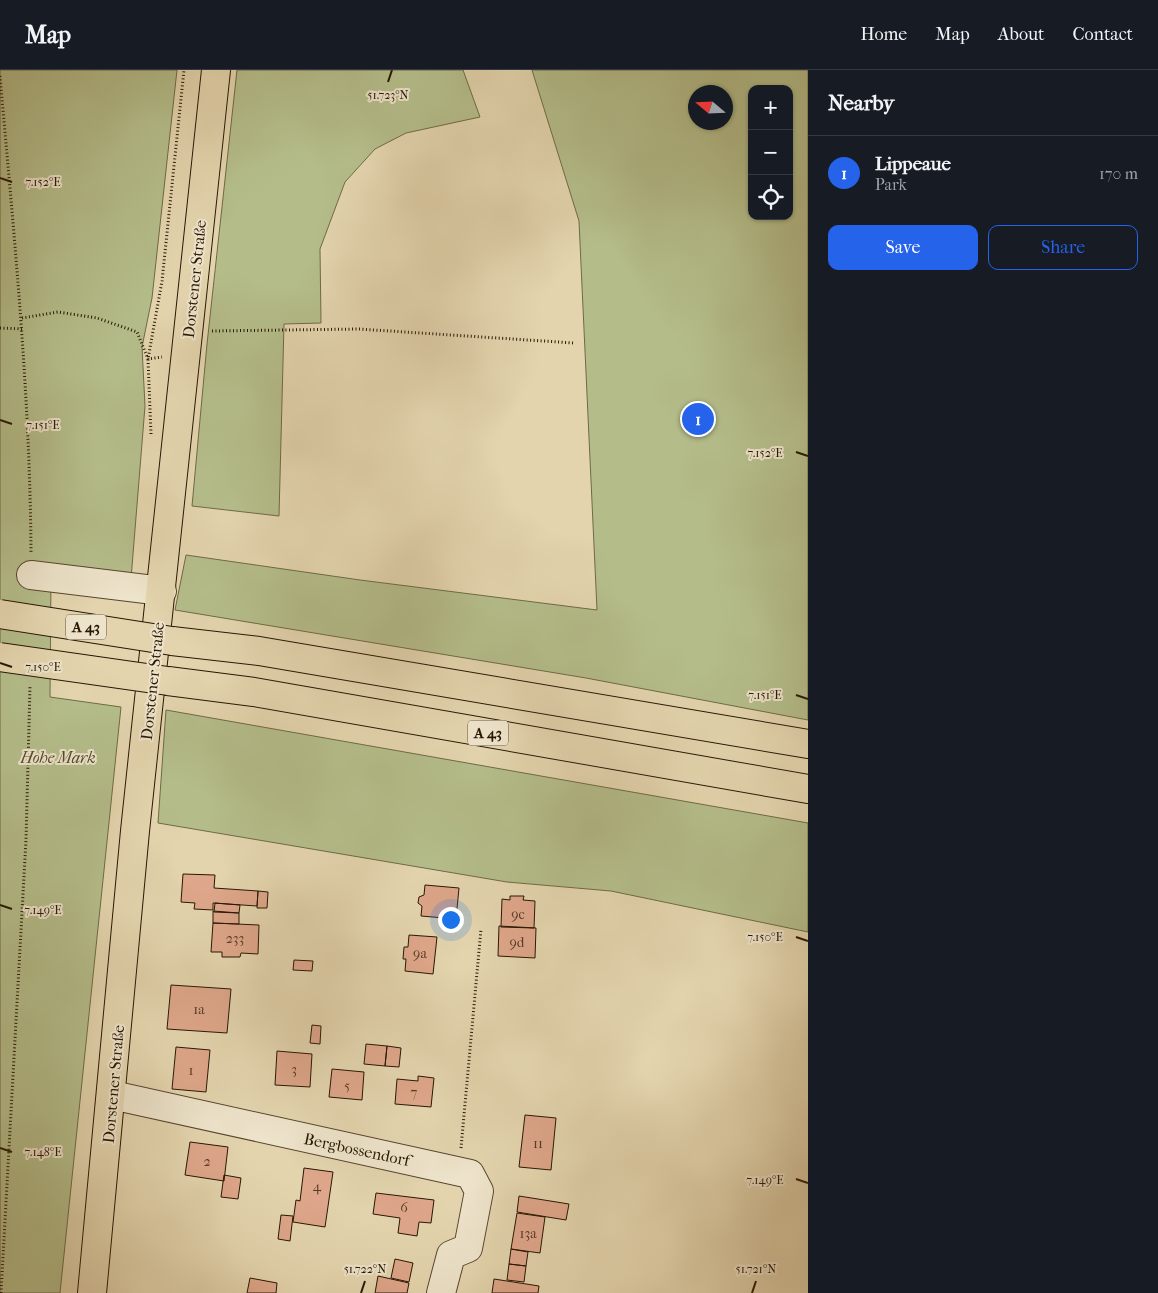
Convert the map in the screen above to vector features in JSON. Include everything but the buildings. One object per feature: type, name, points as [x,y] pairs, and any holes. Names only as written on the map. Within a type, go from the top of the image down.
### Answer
[{"type":"main road","name":"Dorstener Straße","points":[[92,1293],[112,1095],[135,831],[216,70]]},
{"type":"main road","name":"A 43","points":[[0,614],[172,641],[259,651],[808,744]]},
{"type":"main road","name":"A 43","points":[[0,657],[264,694],[808,789]]},
{"type":"street","points":[[31,575],[162,591]]},
{"type":"street","name":"Bergbossendorf","points":[[112,1095],[470,1174],[479,1191],[468,1248],[451,1255],[441,1293]]},
{"type":"path","points":[[0,76],[23,329],[30,465],[31,575]]},
{"type":"path","points":[[22,318],[58,312],[97,318],[137,332],[148,358],[188,343],[359,329],[574,343]]},
{"type":"path","points":[[0,328],[23,329]]},
{"type":"path","points":[[1,1293],[2,1243],[26,840],[29,704]]},
{"type":"path","points":[[459,1171],[481,929]]},
{"type":"green space","name":"Hohe Mark","points":[[0,70],[177,70],[152,298],[142,347],[145,406],[131,579],[51,573],[50,697],[121,707],[60,1293],[0,1293]]},
{"type":"green space","points":[[237,70],[463,70],[480,117],[406,133],[375,149],[345,182],[320,249],[321,323],[284,324],[279,516],[192,506],[207,344]]},
{"type":"green space","points":[[532,70],[808,70],[808,720],[586,678],[175,610],[186,555],[360,580],[597,610],[579,221]]},
{"type":"green space","points":[[166,710],[808,823],[808,932],[611,891],[507,882],[158,823]]},
{"type":"place","name":"Lippeaue","points":[[698,419]]}]
